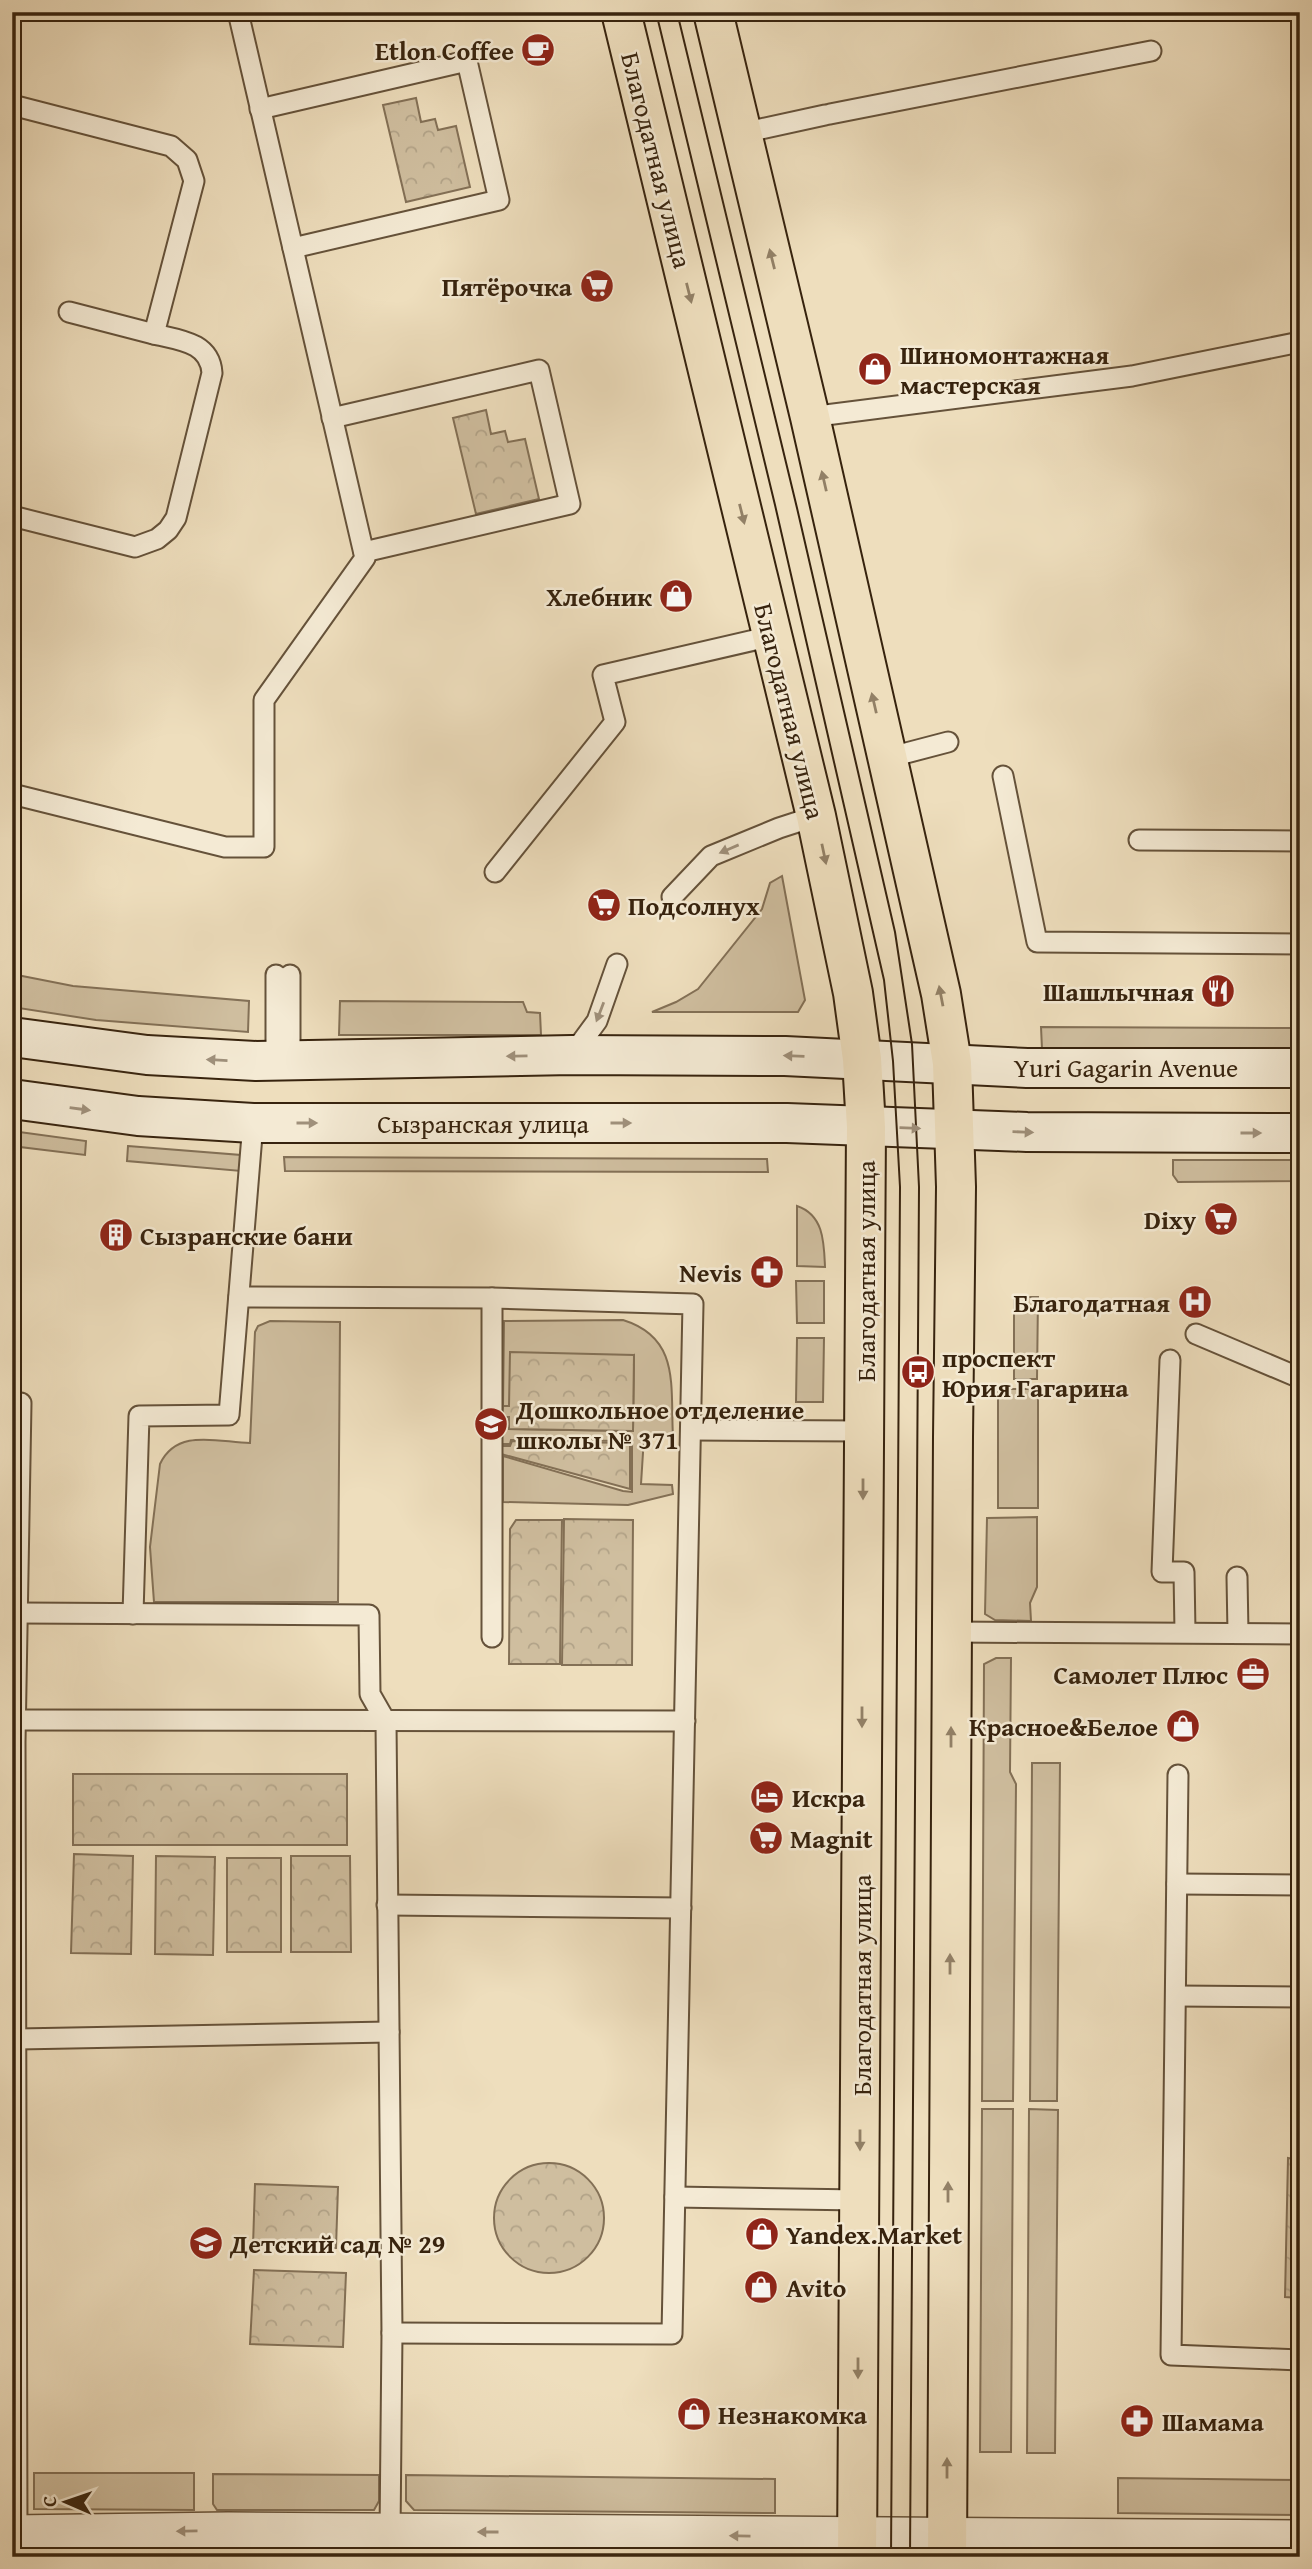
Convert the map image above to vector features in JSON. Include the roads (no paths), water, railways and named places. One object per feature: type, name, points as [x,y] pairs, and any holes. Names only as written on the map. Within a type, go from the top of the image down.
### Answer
[{"type":"main road","name":"Благодатная улица","points":[[621,12],[816,817],[853,993],[862,1059],[866,1127],[857,2546]]},
{"type":"main road","points":[[713,12],[810,417],[941,994],[952,1063],[956,1187],[947,2547]]},
{"type":"street","points":[[12,1037],[147,1055],[283,1061],[572,1055],[785,1056],[952,1063]]},
{"type":"street","name":"Yuri Gagarin Avenue","points":[[952,1063],[1027,1068],[1300,1068]]},
{"type":"street","name":"Сызранская улица","points":[[12,1099],[138,1116],[253,1123],[787,1123],[955,1130]]},
{"type":"street","points":[[955,1130],[1300,1133]]},
{"type":"street","points":[[15,2534],[228,2544],[390,2532],[542,2545],[947,2547],[1300,2539]]},
{"type":"lane","points":[[12,794],[225,847],[264,847],[264,700],[365,558],[238,12]]},
{"type":"lane","points":[[742,133],[1152,51]]},
{"type":"lane","points":[[260,109],[467,61],[499,200],[293,248]]},
{"type":"lane","points":[[12,105],[171,146],[187,160],[194,181],[154,334]]},
{"type":"lane","points":[[12,516],[135,547],[157,539],[168,530],[176,518],[212,373],[207,354],[199,347],[69,312]]},
{"type":"lane","points":[[810,417],[1132,376],[1300,342]]},
{"type":"lane","points":[[332,418],[539,370],[570,504],[364,552]]},
{"type":"lane","points":[[495,872],[614,722],[603,675],[772,636]]},
{"type":"lane","points":[[887,758],[948,742]]},
{"type":"lane","points":[[1003,776],[1037,942],[1300,944]]},
{"type":"lane","points":[[672,897],[710,856],[779,828],[816,817]]},
{"type":"lane","points":[[1139,840],[1300,841]]},
{"type":"lane","points":[[572,1055],[597,1021],[617,964]]},
{"type":"lane","points":[[283,975],[283,1061]]},
{"type":"lane","points":[[133,1614],[139,1416],[229,1415],[253,1123]]},
{"type":"lane","points":[[239,1297],[492,1298],[693,1304],[672,2334],[392,2333]]},
{"type":"lane","points":[[492,1298],[492,1637]]},
{"type":"lane","points":[[1196,1334],[1300,1378]]},
{"type":"lane","points":[[1170,1360],[1162,1572],[1184,1572],[1185,1632]]},
{"type":"lane","points":[[15,2534],[18,2039],[14,1742],[21,1404]]},
{"type":"lane","points":[[692,1430],[864,1430]]},
{"type":"lane","points":[[1237,1577],[1238,1633]]},
{"type":"lane","points":[[18,1613],[369,1615],[370,1694],[386,1722],[392,2333],[390,2532]]},
{"type":"lane","points":[[952,1632],[1300,1633]]},
{"type":"lane","points":[[16,1720],[685,1721]]},
{"type":"lane","points":[[1178,1775],[1171,2354],[1300,2360]]},
{"type":"lane","points":[[1177,1884],[1300,1885]]},
{"type":"lane","points":[[387,1905],[681,1908]]},
{"type":"lane","points":[[1176,1996],[1300,1997]]},
{"type":"lane","points":[[18,2039],[388,2032]]},
{"type":"lane","points":[[675,2197],[859,2200]]},
{"type":"tram line","points":[[656,12],[775,505],[884,980],[893,1061],[900,1187],[891,2557]]},
{"type":"tram line","points":[[677,12],[797,508],[895,932],[912,1044],[919,1187],[910,2557]]},
{"type":"place","name":"Etlon Coffee","points":[[538,50]]},
{"type":"place","name":"Пятёрочка","points":[[597,286]]},
{"type":"place","name":"Шиномонтажная мастерская","points":[[875,369]]},
{"type":"place","name":"Хлебник","points":[[676,596]]},
{"type":"place","name":"Подсолнух","points":[[604,905]]},
{"type":"place","name":"Шашлычная","points":[[1218,991]]},
{"type":"place","name":"Dixy","points":[[1221,1219]]},
{"type":"place","name":"Сызранские бани","points":[[116,1235]]},
{"type":"place","name":"Nevis","points":[[767,1272]]},
{"type":"place","name":"Благодатная","points":[[1195,1302]]},
{"type":"place","name":"проспект Юрия Гагарина","points":[[918,1372]]},
{"type":"place","name":"Дошкольное отделение школы № 371","points":[[491,1424]]},
{"type":"place","name":"Самолет Плюс","points":[[1253,1674]]},
{"type":"place","name":"Красное&Белое","points":[[1183,1726]]},
{"type":"place","name":"Искра","points":[[767,1797]]},
{"type":"place","name":"Magnit","points":[[766,1838]]},
{"type":"place","name":"Yandex.Market","points":[[762,2234]]},
{"type":"place","name":"Детский сад № 29","points":[[206,2243]]},
{"type":"place","name":"Avito","points":[[761,2287]]},
{"type":"place","name":"Незнакомка","points":[[694,2414]]},
{"type":"place","name":"Шамама","points":[[1137,2421]]}]
